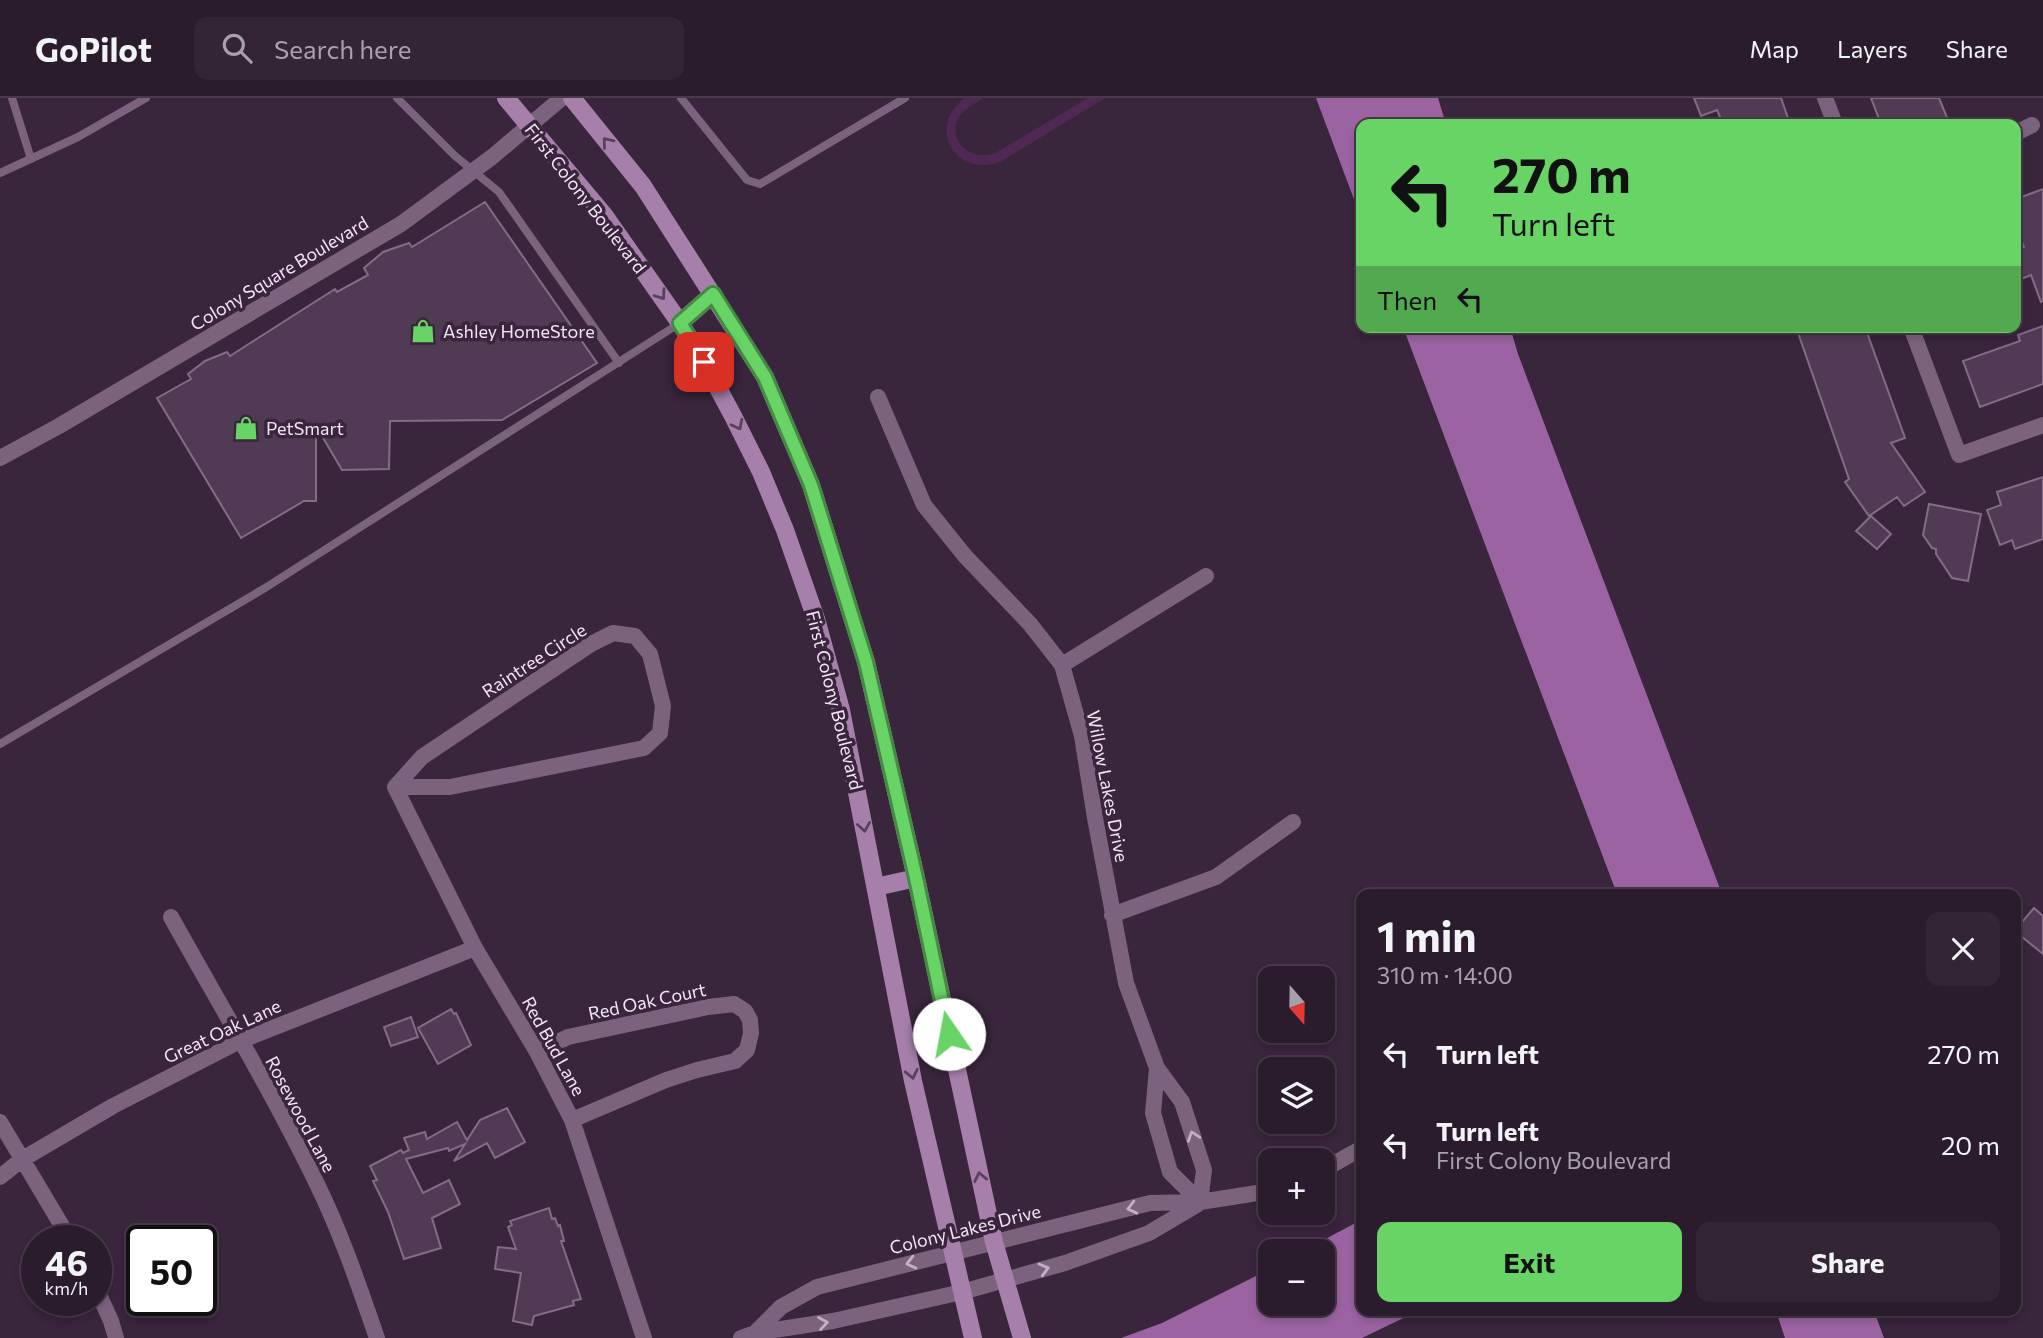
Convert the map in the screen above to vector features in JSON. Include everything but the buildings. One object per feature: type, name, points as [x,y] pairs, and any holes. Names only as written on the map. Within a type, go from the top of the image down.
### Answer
[{"type":"main road","name":"First Colony Boulevard","points":[[506,98],[604,215],[680,323],[704,362],[747,444],[796,559],[834,680],[848,741],[913,1080],[973,1338]]},
{"type":"main road","name":"First Colony Boulevard","points":[[572,98],[643,186],[765,377],[811,485],[866,662],[916,878],[994,1242],[1021,1338]]},
{"type":"main road","points":[[680,323],[713,294]]},
{"type":"main road","points":[[876,887],[916,878]]},
{"type":"street","name":"Colony Square Boulevard","points":[[0,458],[70,420],[401,224],[474,171],[562,98]]},
{"type":"street","points":[[1825,98],[1833,119]]},
{"type":"street","points":[[2021,130],[2032,125]]},
{"type":"street","points":[[1913,333],[1959,455],[2043,425]]},
{"type":"street","name":"Willow Lakes Drive","points":[[878,397],[924,505],[965,556],[1030,624],[1062,665],[1082,736],[1126,984],[1157,1068],[1182,1102],[1204,1170],[1200,1202]]},
{"type":"street","points":[[1062,665],[1206,576]]},
{"type":"street","name":"Raintree Circle","points":[[613,634],[635,636],[650,654],[663,706],[660,733],[643,748],[450,787],[395,787],[422,757],[591,644],[613,634]]},
{"type":"street","name":"Red Bud Lane","points":[[395,787],[475,948],[537,1052],[572,1120],[644,1338]]},
{"type":"street","points":[[1112,915],[1216,877],[1293,822]]},
{"type":"street","name":"Rosewood Lane","points":[[171,917],[285,1121],[318,1186],[354,1272],[377,1338]]},
{"type":"street","name":"Great Oak Lane","points":[[0,1177],[21,1160],[113,1106],[240,1041],[475,948]]},
{"type":"street","name":"Red Oak Court","points":[[537,1052],[568,1037],[708,1007],[734,1004],[745,1011],[750,1020],[751,1033],[747,1050],[735,1061],[697,1069],[666,1080],[572,1120]]},
{"type":"street","name":"Willow Lakes Drive","points":[[1157,1068],[1153,1113],[1170,1172],[1200,1202]]},
{"type":"street","points":[[0,1122],[61,1225]]},
{"type":"street","points":[[1335,1163],[1356,1151]]},
{"type":"street","name":"Colony Lakes Drive","points":[[748,1336],[781,1307],[817,1287],[1150,1203],[1200,1202],[1258,1193]]},
{"type":"street","name":"Colony Lakes Drive","points":[[748,1336],[833,1321],[962,1292],[1065,1263],[1149,1233],[1200,1202]]},
{"type":"street","points":[[109,1316],[116,1338]]},
{"type":"lane","points":[[12,98],[31,159]]},
{"type":"lane","points":[[0,173],[78,137],[146,98]]},
{"type":"lane","points":[[397,98],[454,155],[499,192],[619,363]]},
{"type":"lane","points":[[681,98],[747,180],[760,184],[890,102],[905,98]]},
{"type":"lane","points":[[0,744],[265,588],[680,323]]},
{"type":"shaded area","points":[[965,98],[984,98],[961,114],[956,123],[958,140],[970,152],[988,155],[1088,98],[1105,98],[1002,161],[986,165],[971,163],[960,157],[951,148],[947,136],[947,123],[953,110]]},
{"type":"shaded area","points":[[1316,98],[1438,98],[1444,119],[1356,119],[1356,205]]},
{"type":"shaded area","points":[[1405,333],[1512,333],[1720,889],[1615,889]]},
{"type":"shaded area","points":[[1356,1223],[1356,1316],[1408,1316],[1362,1338],[1121,1338],[1162,1323],[1258,1275],[1258,1316],[1335,1316],[1335,1239],[1325,1239]]},
{"type":"shaded area","points":[[1778,1316],[1876,1316],[1884,1338],[1785,1338]]},
{"type":"place","name":"Ashley HomeStore","points":[[423,331]]},
{"type":"place","name":"PetSmart","points":[[246,428]]},
{"type":"route","points":[[704,362],[680,323],[713,294],[765,377],[811,485],[866,662],[949,1034]]}]
